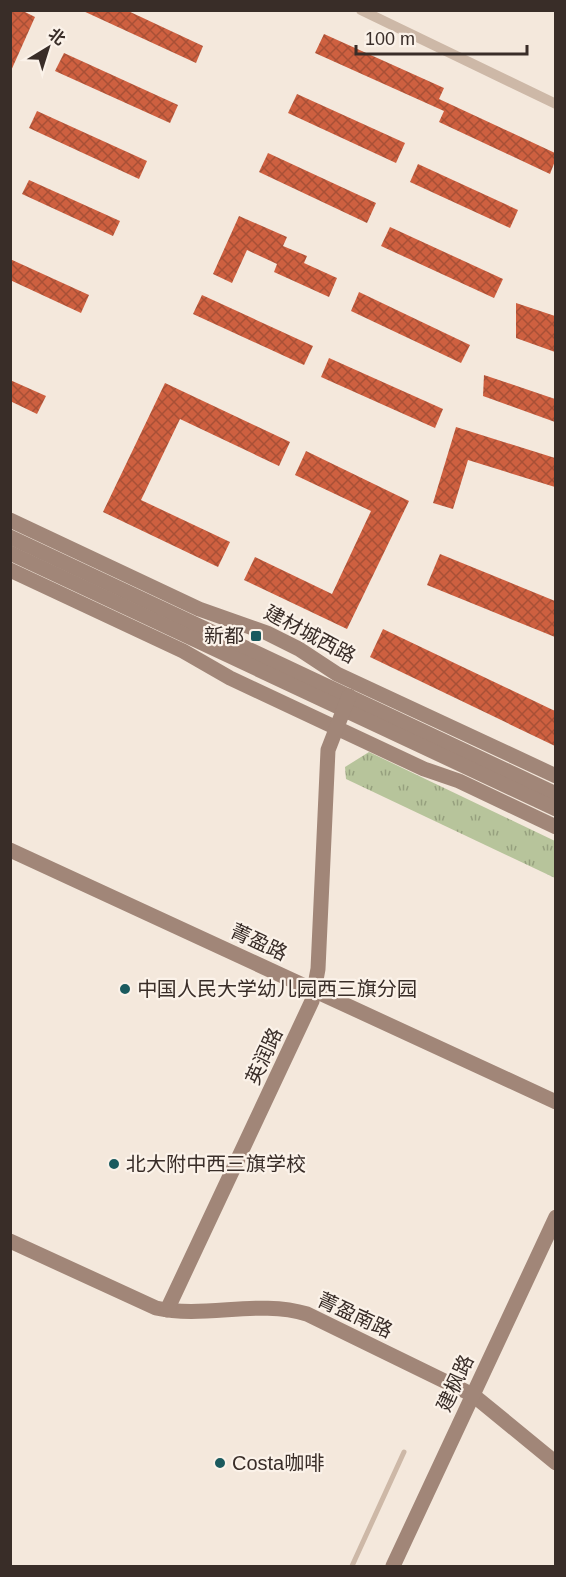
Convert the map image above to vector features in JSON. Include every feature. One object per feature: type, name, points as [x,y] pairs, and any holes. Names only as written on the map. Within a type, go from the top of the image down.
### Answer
[{"type":"street","points":[[361,10],[555,104]]},
{"type":"street","name":"建材城西路","points":[[10,520],[199,609],[267,633],[299,648],[337,674],[555,776]]},
{"type":"street","name":"建材城西路","points":[[10,537],[555,809]]},
{"type":"street","name":"建材城西路","points":[[10,553],[555,794]]},
{"type":"street","points":[[10,570],[183,651],[230,678],[555,827]]},
{"type":"street","name":"英润路","points":[[167,1310],[306,1018],[315,991],[318,969],[327,756],[335,727],[346,703]]},
{"type":"street","name":"菁盈路","points":[[10,850],[555,1102]]},
{"type":"street","name":"建枫路","points":[[393,1566],[555,1217]]},
{"type":"street","name":"菁盈南路","points":[[10,1241],[145,1304],[167,1310],[296,1311],[473,1395],[555,1463]]},
{"type":"lane","points":[[352,1566],[404,1452]]},
{"type":"green space","points":[[369,752],[555,841],[555,878],[346,779],[345,767]]},
{"type":"building","points":[[10,10],[21,10],[35,17],[10,73]]},
{"type":"building","points":[[81,10],[126,10],[203,46],[196,63]]},
{"type":"building","points":[[324,34],[444,88],[439,99],[555,153],[555,161],[550,174],[439,122],[444,111],[315,53]]},
{"type":"building","points":[[64,53],[178,105],[170,123],[55,71]]},
{"type":"building","points":[[297,94],[405,143],[396,163],[288,113]]},
{"type":"building","points":[[37,111],[147,161],[139,179],[29,128]]},
{"type":"building","points":[[268,153],[376,203],[367,223],[259,172]]},
{"type":"building","points":[[418,164],[518,210],[510,228],[410,182]]},
{"type":"building","points":[[29,180],[120,221],[113,236],[22,194]]},
{"type":"building","points":[[239,216],[287,237],[283,246],[307,256],[304,263],[337,278],[329,297],[274,272],[277,264],[247,250],[232,283],[213,274]]},
{"type":"building","points":[[390,227],[503,279],[494,298],[381,246]]},
{"type":"building","points":[[10,259],[89,295],[81,313],[10,280]]},
{"type":"building","points":[[359,292],[470,345],[461,363],[351,311]]},
{"type":"building","points":[[202,295],[313,346],[304,365],[193,314]]},
{"type":"building","points":[[516,303],[555,316],[555,352],[516,338]]},
{"type":"building","points":[[329,358],[443,409],[435,428],[321,377]]},
{"type":"building","points":[[484,375],[555,399],[555,422],[483,396]]},
{"type":"building","points":[[10,380],[46,396],[37,414],[10,401]]},
{"type":"building","points":[[165,383],[290,442],[279,466],[180,419],[141,500],[230,542],[218,567],[103,512]]},
{"type":"building","points":[[456,427],[555,458],[555,487],[468,460],[453,509],[433,503]]},
{"type":"building","points":[[306,451],[409,501],[347,629],[244,580],[255,557],[332,594],[371,511],[295,475]]},
{"type":"building","points":[[440,554],[555,601],[555,637],[427,585]]},
{"type":"building","points":[[383,629],[555,711],[555,746],[370,657]]},
{"type":"place","name":"新都","points":[[256,636]]},
{"type":"place","name":"中国人民大学幼儿园西三旗分园","points":[[125,989]]},
{"type":"place","name":"北大附中西三旗学校","points":[[114,1164]]},
{"type":"place","name":"Costa咖啡","points":[[220,1463]]}]
